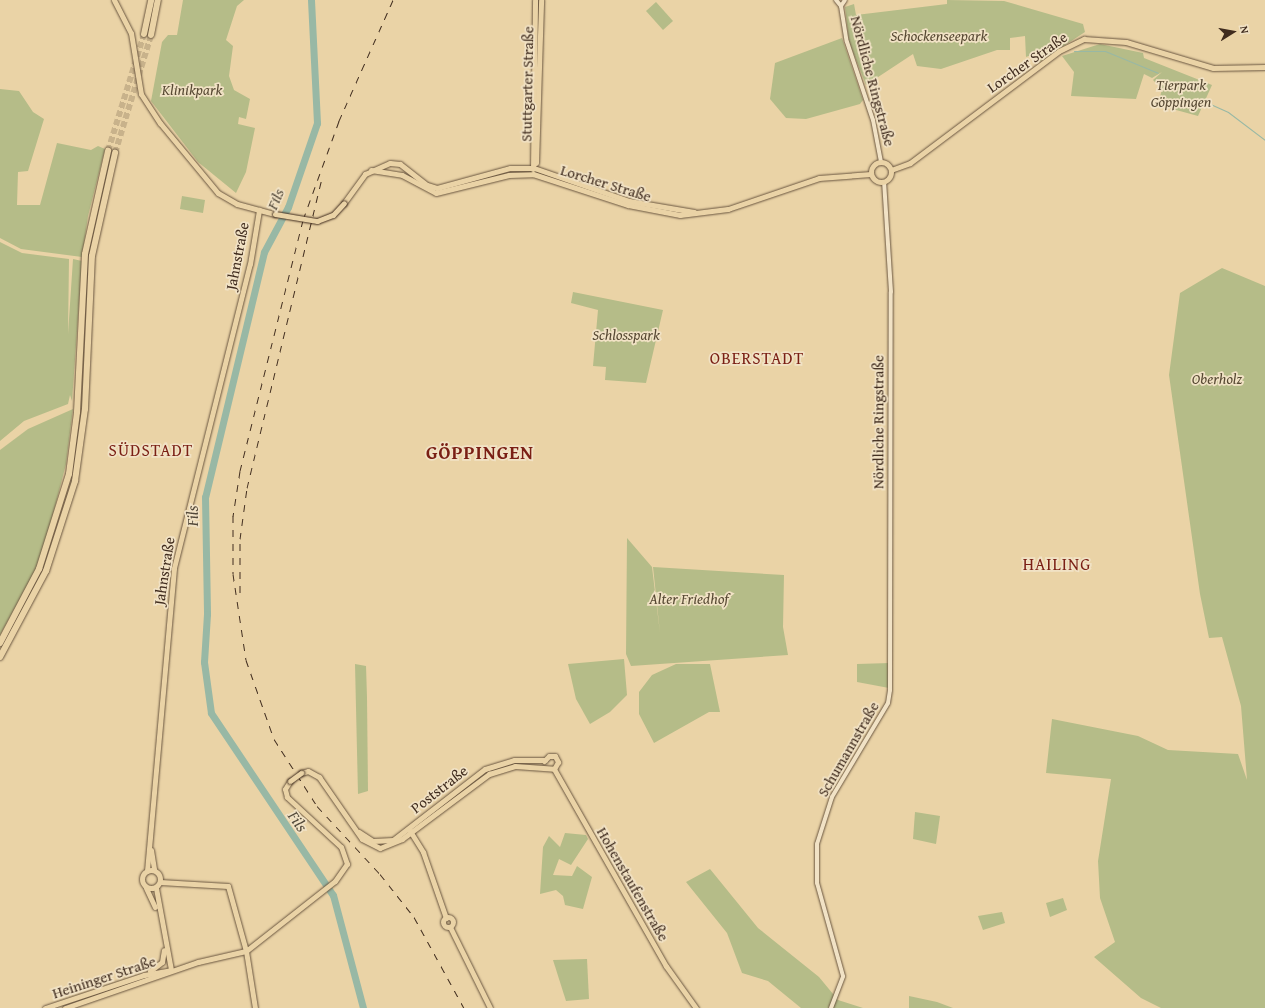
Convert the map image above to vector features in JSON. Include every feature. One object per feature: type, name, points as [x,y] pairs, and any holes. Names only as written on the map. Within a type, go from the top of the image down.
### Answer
[{"type":"highway","points":[[151,0],[148,35],[158,0]]},
{"type":"highway","points":[[0,643],[48,549],[69,474],[77,412],[85,254],[108,151]]},
{"type":"highway","points":[[0,657],[38,590],[54,551],[75,481],[85,409],[92,256],[115,153]]},
{"type":"main road","points":[[114,0],[131,33],[144,101],[218,193],[259,210],[317,221],[333,215],[371,170],[390,163],[406,168],[427,185],[441,186],[442,193]]},
{"type":"main road","name":"Stuttgarter Straße","points":[[534,168],[535,0]]},
{"type":"main road","name":"Stuttgarter Straße","points":[[533,174],[540,125],[541,0]]},
{"type":"main road","name":"Lorcher Straße","points":[[892,170],[910,164],[1060,51],[1084,39],[1126,42],[1212,68],[1265,66]]},
{"type":"main road","points":[[881,162],[892,170],[884,182],[875,180],[871,174],[872,167],[881,162]]},
{"type":"main road","name":"Lorcher Straße","points":[[441,186],[510,168],[534,168],[629,201],[696,212]]},
{"type":"main road","points":[[371,170],[402,175],[426,191],[442,193],[509,175],[533,174]]},
{"type":"main road","name":"Lorcher Straße","points":[[533,174],[628,205],[680,215],[728,209],[819,178],[871,174]]},
{"type":"main road","name":"Jahnstraße","points":[[147,871],[151,849],[174,568],[250,264],[259,210]]},
{"type":"main road","points":[[549,756],[557,758],[558,764],[554,769],[546,767],[545,760],[549,756]]},
{"type":"main road","name":"Poststraße","points":[[410,831],[485,769],[514,760],[545,760]]},
{"type":"main road","name":"Poststraße","points":[[410,831],[489,774],[515,766],[546,767]]},
{"type":"main road","name":"Hohenstaufenstraße","points":[[554,769],[666,966],[696,1008]]},
{"type":"main road","points":[[246,951],[322,892],[335,881],[346,868],[344,852],[287,797],[285,789],[290,781],[301,773],[308,771],[319,777],[358,831],[373,841],[386,842],[410,831],[423,852],[446,918],[452,920],[450,927],[490,1008]]},
{"type":"main road","name":"Jahnstraße","points":[[151,849],[154,870]]},
{"type":"main road","points":[[158,915],[142,880],[147,871],[154,870],[160,882]]},
{"type":"main road","points":[[160,882],[228,886],[246,951],[255,1008]]},
{"type":"main road","points":[[160,882],[156,888],[158,915],[171,970]]},
{"type":"main road","points":[[146,888],[156,888]]},
{"type":"main road","points":[[144,974],[162,962],[164,945]]},
{"type":"main road","name":"Heininger Straße","points":[[65,1008],[171,970],[246,951]]},
{"type":"main road","name":"Heininger Straße","points":[[45,1008],[144,974],[171,970]]},
{"type":"street","name":"Nördliche Ringstraße","points":[[836,0],[841,6],[846,42],[873,120],[881,162]]},
{"type":"street","name":"Nördliche Ringstraße","points":[[841,6],[845,0]]},
{"type":"street","name":"Nördliche Ringstraße","points":[[884,182],[891,292],[892,662]]},
{"type":"street","name":"Schumannstraße","points":[[831,1008],[843,976],[817,883],[817,844],[824,816],[839,783],[888,703],[892,662]]},
{"type":"green space","name":"Klinikpark","points":[[183,0],[244,0],[237,6],[226,40],[233,46],[229,76],[234,90],[250,99],[246,119],[239,117],[238,124],[255,128],[246,172],[236,193],[198,162],[151,101],[162,42],[168,35],[177,35]]},
{"type":"green space","name":"Schockenseepark","points":[[947,0],[1004,1],[1083,24],[1085,32],[1039,62],[1034,54],[1026,57],[1025,36],[1010,38],[1010,50],[997,50],[941,69],[917,66],[913,54],[866,85],[849,42],[845,7],[854,4],[856,15],[947,4]]},
{"type":"green space","points":[[656,2],[673,21],[663,30],[646,11]]},
{"type":"green space","points":[[842,38],[863,100],[860,104],[806,119],[786,118],[770,99],[775,63]]},
{"type":"green space","name":"Tierpark Göppingen","points":[[1100,44],[1143,53],[1144,58],[1212,85],[1198,116],[1158,105],[1162,89],[1153,80],[1162,72],[1152,78],[1144,74],[1136,99],[1071,96],[1074,72],[1062,56]]},
{"type":"green space","points":[[0,89],[19,91],[33,112],[44,119],[28,171],[18,172],[17,205],[40,205],[57,143],[91,150],[98,146],[105,149],[88,216],[82,257],[21,249],[0,238]]},
{"type":"green space","points":[[182,196],[205,200],[203,213],[180,209]]},
{"type":"green space","points":[[0,242],[22,253],[69,259],[68,334],[73,259],[82,261],[72,401],[70,395],[68,404],[24,421],[0,441]]},
{"type":"green space","name":"Oberholz","points":[[1222,268],[1265,286],[1265,1008],[1161,1008],[1141,998],[1094,957],[1115,942],[1100,898],[1098,861],[1111,779],[1046,773],[1052,719],[1138,736],[1168,750],[1238,754],[1247,780],[1241,706],[1222,637],[1209,638],[1200,594],[1169,375],[1180,293]]},
{"type":"green space","name":"Schlosspark","points":[[573,292],[663,310],[646,383],[605,380],[606,367],[593,366],[598,310],[571,303]]},
{"type":"green space","points":[[73,409],[66,464],[48,534],[35,571],[0,635],[0,450],[28,429]]},
{"type":"green space","name":"Alter Friedhof","points":[[627,538],[652,567],[660,633],[653,567],[784,575],[783,627],[788,655],[631,666],[626,654]]},
{"type":"green space","points":[[624,659],[627,695],[610,712],[590,724],[576,699],[568,664]]},
{"type":"green space","points":[[890,663],[889,688],[857,682],[857,664]]},
{"type":"green space","points":[[355,664],[366,666],[367,698],[368,791],[358,794]]},
{"type":"green space","points":[[676,664],[710,664],[720,712],[709,712],[654,743],[639,714],[639,692],[652,675]]},
{"type":"green space","points":[[915,812],[940,816],[936,844],[913,839]]},
{"type":"green space","points":[[565,833],[586,835],[588,839],[571,865],[559,859],[553,875],[572,876],[577,866],[592,877],[583,909],[565,905],[563,896],[556,890],[540,894],[543,847],[549,836],[560,847]]},
{"type":"green space","points":[[710,869],[758,928],[819,977],[838,1000],[863,1008],[801,1008],[768,981],[742,973],[727,933],[686,882]]},
{"type":"green space","points":[[1063,898],[1067,910],[1050,917],[1046,903]]},
{"type":"green space","points":[[1002,912],[1005,923],[983,930],[978,916]]},
{"type":"green space","points":[[587,959],[589,999],[566,1001],[553,960]]},
{"type":"green space","points":[[909,996],[937,1002],[953,1008],[909,1008]]},
{"type":"waterway","name":"Fils","points":[[311,0],[317,123],[288,207],[264,252],[205,497],[207,614],[204,662],[211,713],[333,895],[363,1008]]},
{"type":"waterway","points":[[1074,51],[1105,51],[1158,73]]},
{"type":"waterway","points":[[1208,103],[1228,112],[1265,140]]},
{"type":"tunnel","points":[[108,151],[144,34]]},
{"type":"tunnel","points":[[115,153],[151,35]]},
{"type":"railway","points":[[393,0],[339,121],[303,220],[240,471],[233,516],[233,574],[246,660],[274,739],[317,806],[380,874],[414,917],[464,1008]]},
{"type":"railway","points":[[240,593],[240,539],[247,488],[322,179]]},
{"type":"district","name":"OBERSTADT","points":[[757,358]]},
{"type":"district","name":"SÜDSTADT","points":[[151,450]]},
{"type":"district","name":"GÖPPINGEN","points":[[480,453]]},
{"type":"district","name":"HAILING","points":[[1057,564]]}]
